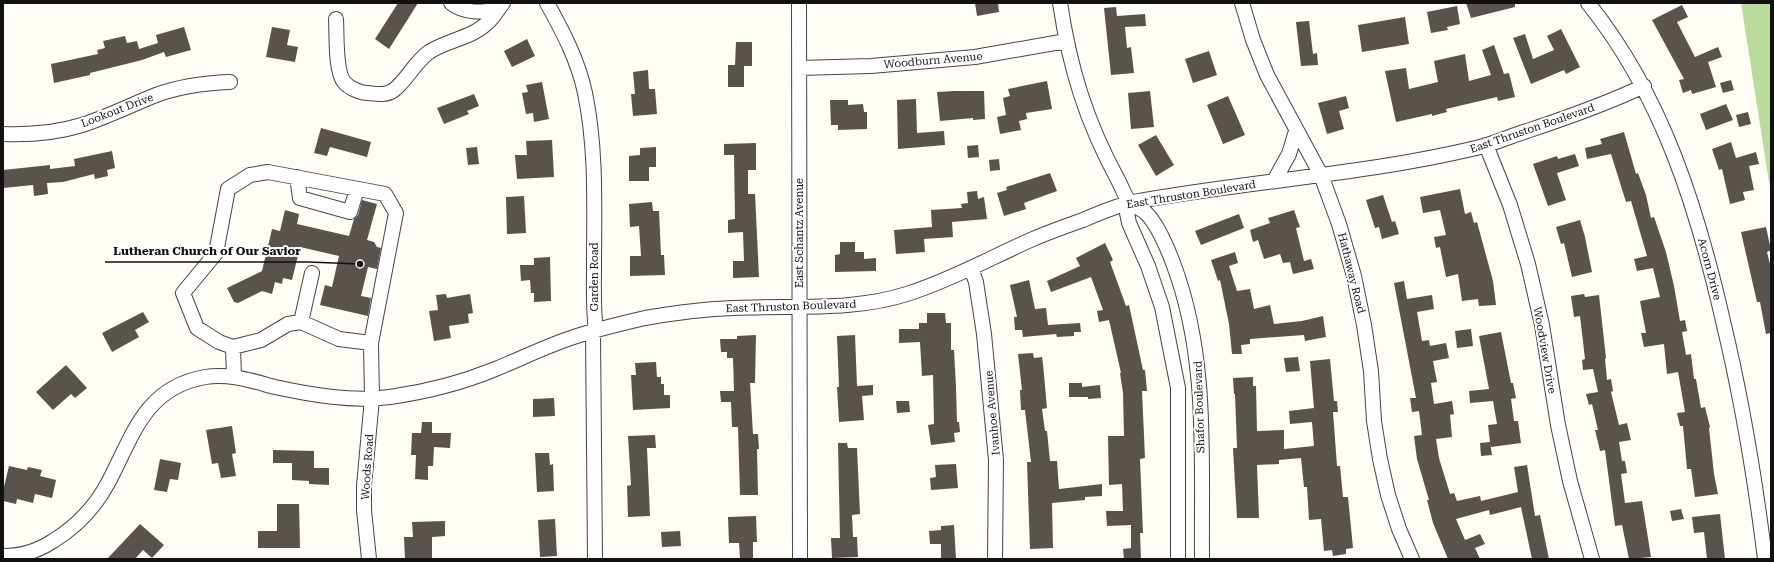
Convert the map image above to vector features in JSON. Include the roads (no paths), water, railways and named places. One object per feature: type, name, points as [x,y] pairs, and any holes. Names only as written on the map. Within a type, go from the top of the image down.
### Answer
[{"type":"street","points":[[451,3],[469,11],[482,12],[501,6]]},
{"type":"street","name":"Garden Road","points":[[547,3],[565,36],[576,63],[585,91],[590,120],[593,156],[596,330],[593,334],[595,559]]},
{"type":"street","name":"East Schantz Avenue","points":[[799,3],[800,559]]},
{"type":"street","name":"Shafor Boulevard","points":[[1060,3],[1066,41],[1075,81],[1088,117],[1105,157],[1130,203],[1144,210],[1154,224],[1173,263],[1187,307],[1195,346],[1199,382],[1202,559]]},
{"type":"street","name":"Hathaway Road","points":[[1242,3],[1253,40],[1267,74],[1296,131],[1321,175],[1339,224],[1354,276],[1364,325],[1370,371],[1374,421],[1380,459],[1390,502],[1399,529],[1412,559]]},
{"type":"street","name":"Acorn Drive","points":[[1588,3],[1621,46],[1644,86],[1668,136],[1690,200],[1712,272],[1746,427],[1765,559]]},
{"type":"street","points":[[336,19],[339,71],[344,82],[351,88],[364,93],[380,95],[388,94],[395,90],[419,60],[431,51],[477,30],[488,23],[501,6]]},
{"type":"street","name":"Woodburn Avenue","points":[[799,68],[871,66],[975,58],[1066,41]]},
{"type":"street","name":"Lookout Drive","points":[[3,134],[50,132],[80,125],[177,89],[202,83],[230,82]]},
{"type":"street","name":"East Thruston Boulevard","points":[[3,556],[28,554],[42,548],[63,535],[79,521],[92,507],[106,486],[133,430],[153,403],[168,392],[186,383],[205,377],[234,377],[309,394],[345,398],[387,397],[461,382],[565,340],[596,330],[648,318],[694,311],[734,308],[853,306],[886,300],[932,285],[1032,239],[1130,203],[1408,162],[1486,145],[1563,119],[1644,86]]},
{"type":"street","points":[[1274,181],[1289,154],[1296,131]]},
{"type":"street","name":"Woodview Drive","points":[[1486,145],[1510,205],[1528,264],[1542,325],[1558,426],[1570,481],[1592,559]]},
{"type":"street","name":"Woods Road","points":[[233,347],[219,342],[197,328],[183,293],[216,253],[228,189],[250,175],[268,172],[385,194],[396,213],[371,343],[372,398],[364,486],[364,510],[369,559]]},
{"type":"street","points":[[297,177],[300,198],[350,212],[357,189]]},
{"type":"street","name":"Shafor Boulevard","points":[[1130,203],[1127,213],[1129,224],[1148,266],[1162,306],[1178,388],[1178,559]]},
{"type":"street","name":"Ivanhoe Avenue","points":[[971,268],[976,282],[984,334],[996,460],[995,559]]},
{"type":"street","points":[[301,322],[312,273]]},
{"type":"street","points":[[234,377],[233,347],[261,340],[288,324],[301,322],[338,338],[371,343]]},
{"type":"street","points":[[1177,431],[1200,430]]},
{"type":"place","name":"Lutheran Church of Our Savior","points":[[360,264]]}]
